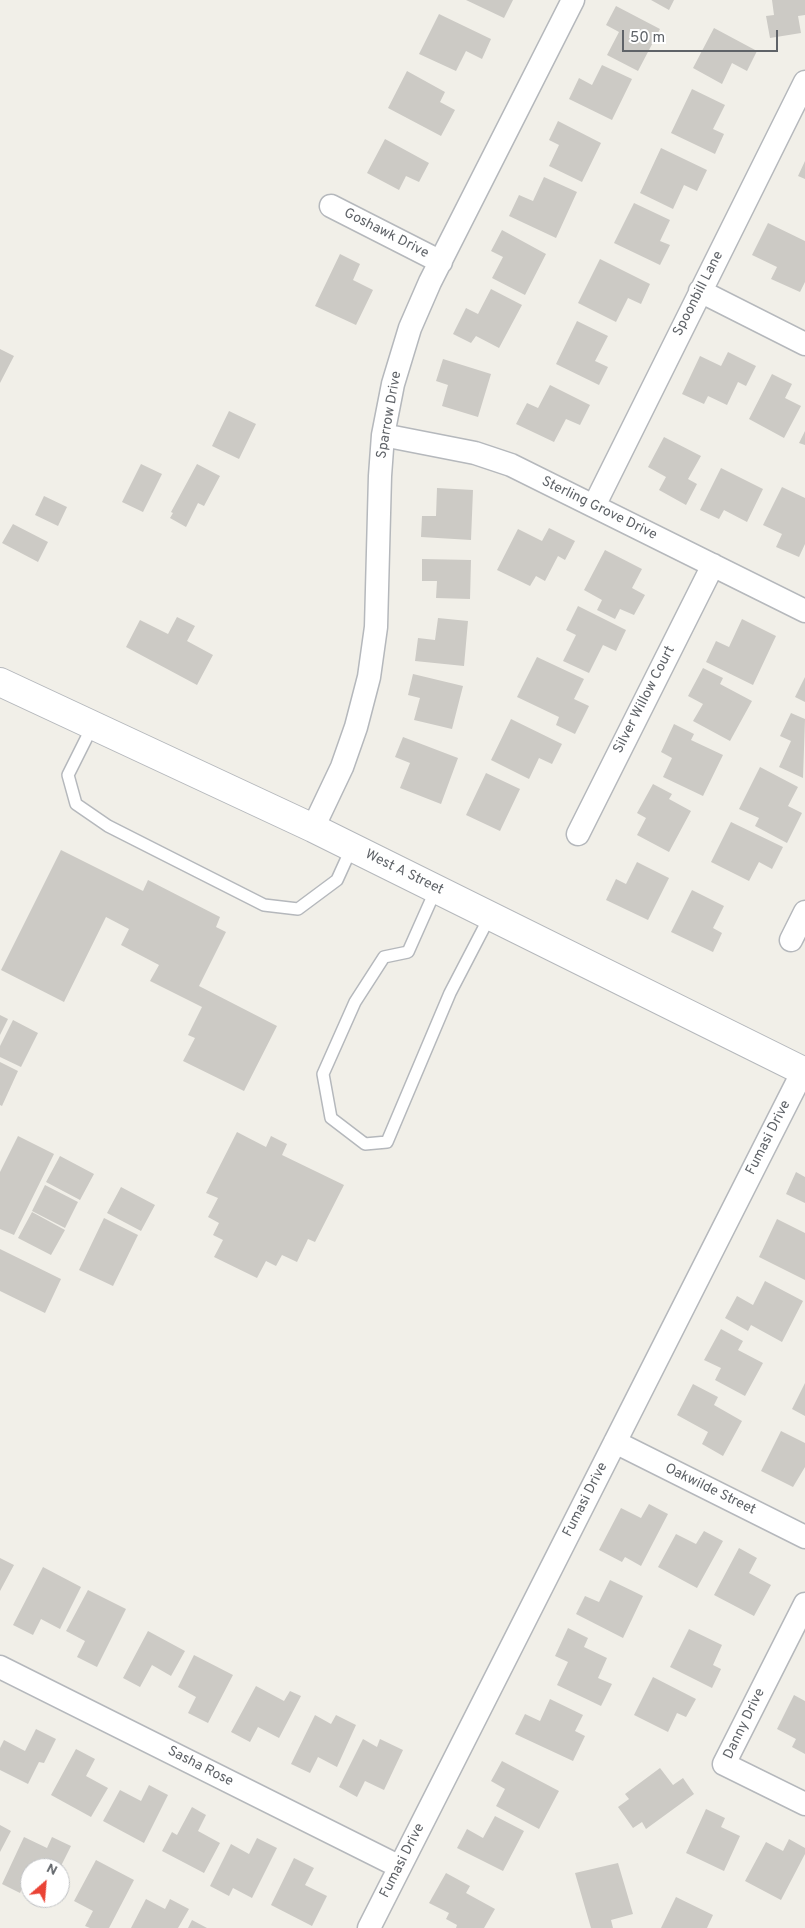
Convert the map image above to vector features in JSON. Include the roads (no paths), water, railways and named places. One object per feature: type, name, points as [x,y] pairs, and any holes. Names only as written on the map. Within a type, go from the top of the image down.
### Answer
[{"type":"street","name":"Sparrow Drive","points":[[313,828],[342,767],[356,727],[369,677],[376,627],[380,476],[383,435],[393,384],[410,328],[441,262],[573,0]]},
{"type":"street","name":"Spoonbill Lane","points":[[594,506],[805,82]]},
{"type":"street","name":"Goshawk Drive","points":[[331,206],[441,262]]},
{"type":"street","points":[[700,291],[805,344]]},
{"type":"street","name":"Sterling Grove Drive","points":[[383,435],[475,453],[511,465],[805,612]]},
{"type":"street","name":"Silver Willow Court","points":[[578,834],[713,565]]},
{"type":"street","name":"West A Street","points":[[0,682],[313,828],[804,1072]]},
{"type":"street","points":[[791,940],[805,912]]},
{"type":"street","name":"Fumasi Drive","points":[[369,1928],[804,1072]]},
{"type":"street","name":"Oakwilde Street","points":[[615,1442],[805,1537]]},
{"type":"street","name":"Danny Drive","points":[[805,1604],[724,1764],[805,1804]]},
{"type":"street","name":"Sasha Rose","points":[[0,1668],[400,1867]]},
{"type":"lane","points":[[93,725],[68,775],[76,804],[108,826],[264,905],[298,909],[337,880],[352,847]]},
{"type":"lane","points":[[436,889],[408,952],[384,957],[355,1002],[323,1074],[331,1118],[364,1144],[387,1142],[450,993],[491,916]]}]
